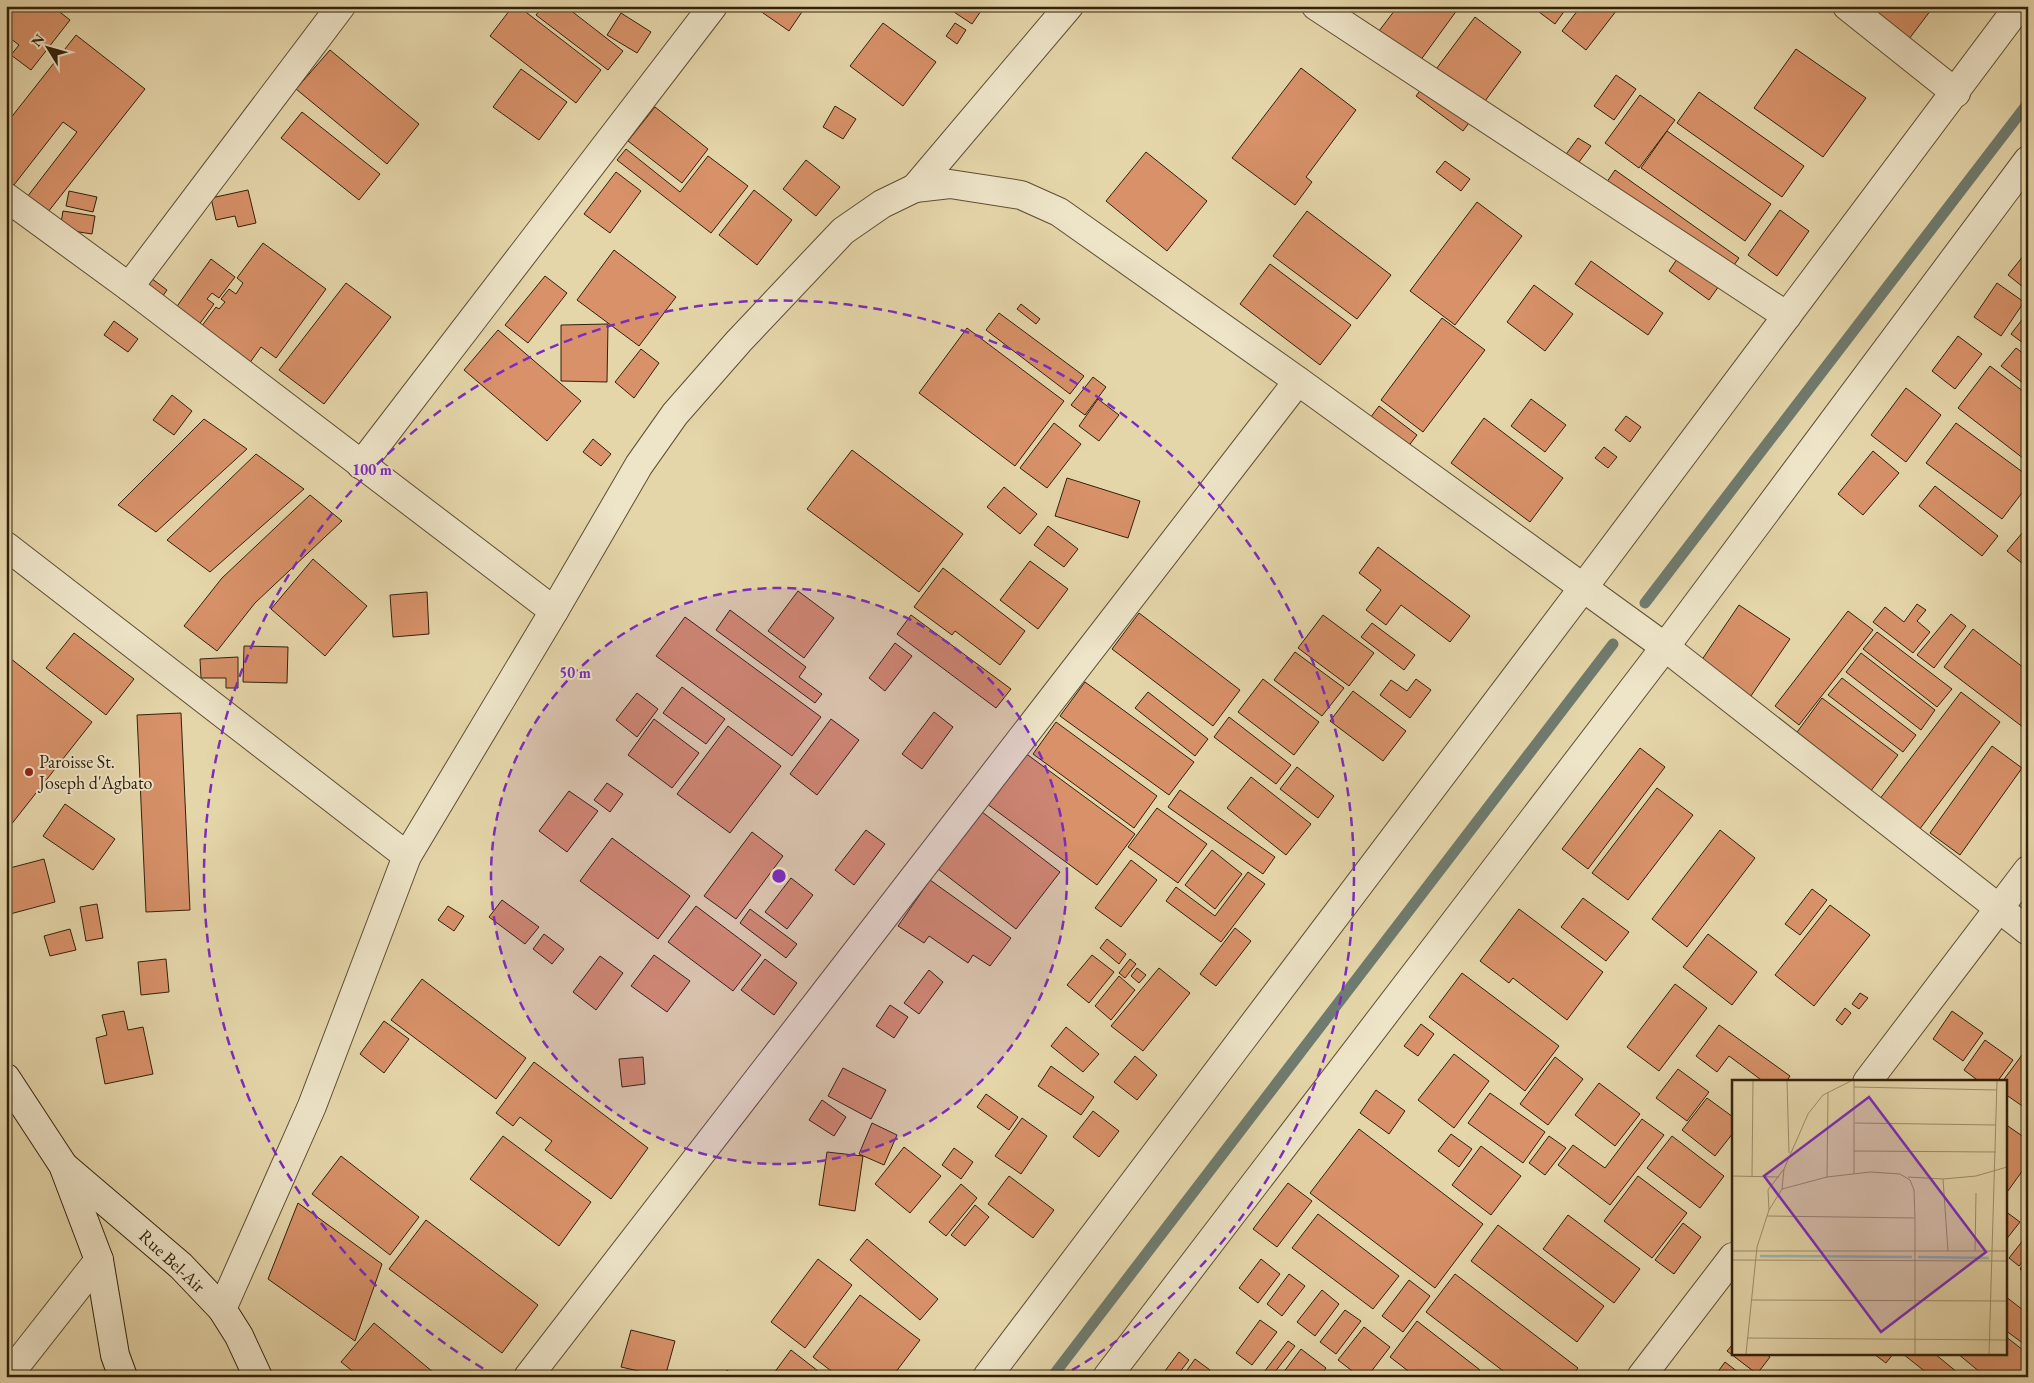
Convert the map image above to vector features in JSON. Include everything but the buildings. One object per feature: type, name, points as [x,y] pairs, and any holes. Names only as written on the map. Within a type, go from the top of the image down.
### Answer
[{"type":"street","points":[[129,287],[341,6]]},
{"type":"street","points":[[360,465],[712,6]]},
{"type":"street","points":[[915,188],[1069,6]]},
{"type":"street","points":[[1316,6],[1787,316]]},
{"type":"street","points":[[1847,6],[1956,93]]},
{"type":"street","points":[[987,1377],[1956,93],[2019,6]]},
{"type":"street","points":[[1107,1377],[1664,647],[2028,160]]},
{"type":"street","points":[[222,1308],[312,1106],[407,856],[639,465],[675,414],[738,341],[843,231],[882,204],[915,188],[950,184],[1021,195],[1060,212],[1298,381],[1664,647],[2028,931]]},
{"type":"street","points":[[6,197],[129,287],[360,465],[554,611]]},
{"type":"street","points":[[528,1377],[1298,381]]},
{"type":"street","points":[[6,546],[407,856]]},
{"type":"street","points":[[1869,1080],[2028,870]]},
{"type":"street","name":"Rue Bel-Air","points":[[6,1078],[63,1166],[100,1260],[115,1354],[123,1377]]},
{"type":"street","name":"Rue Bel-Air","points":[[63,1166],[181,1266],[222,1308],[239,1336],[258,1377]]},
{"type":"street","points":[[1641,1377],[1732,1258]]},
{"type":"street","points":[[7,1377],[100,1260]]},
{"type":"waterway","points":[[1645,603],[2028,103]]},
{"type":"waterway","points":[[1052,1377],[1613,644]]},
{"type":"place","name":"Paroisse St. Joseph d'Agbato","points":[[29,772]]}]
